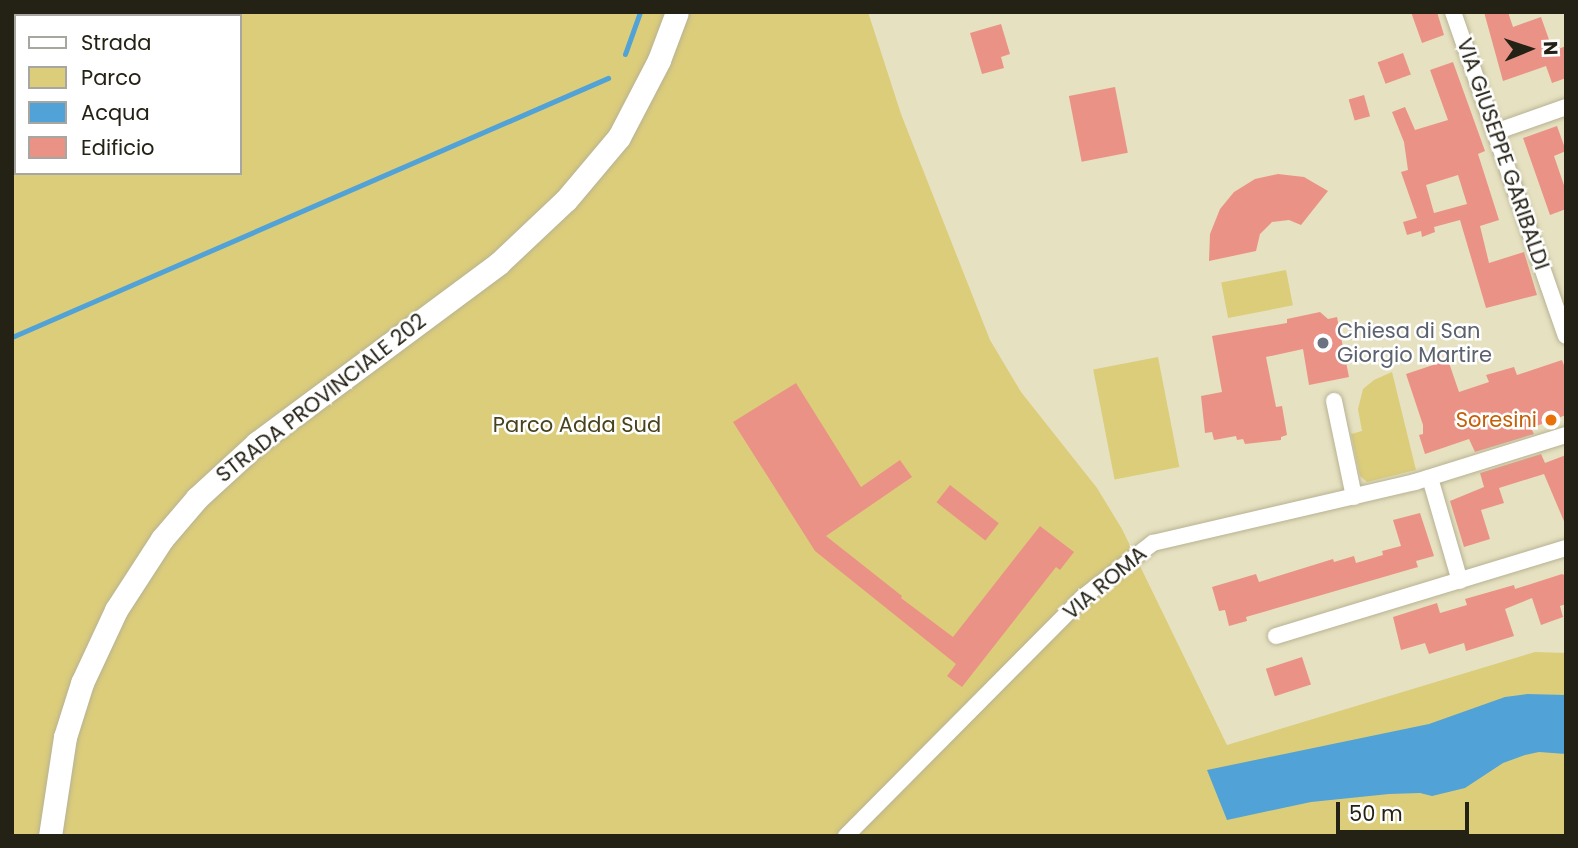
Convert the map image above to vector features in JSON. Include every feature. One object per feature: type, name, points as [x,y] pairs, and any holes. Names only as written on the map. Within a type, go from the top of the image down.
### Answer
[{"type":"street","name":"STRADA PROVINCIALE 202","points":[[50,836],[65,737],[82,683],[116,610],[162,539],[197,498],[257,443],[498,264],[566,200],[619,137],[659,60],[677,12]]},
{"type":"street","name":"VIA GIUSEPPE GARIBALDI","points":[[1453,12],[1566,336]]},
{"type":"street","points":[[1495,132],[1566,107]]},
{"type":"street","points":[[1334,401],[1354,497]]},
{"type":"street","name":"VIA ROMA","points":[[847,835],[1082,598],[1139,551],[1167,538],[1430,478],[1566,435]]},
{"type":"street","points":[[1430,478],[1460,581]]},
{"type":"street","points":[[1276,636],[1566,548]]},
{"type":"green space","name":"Parco Adda Sud","points":[[12,12],[868,12],[901,114],[990,340],[1021,392],[1097,488],[1122,529],[1227,745],[1535,652],[1566,653],[1566,836],[12,836]]},
{"type":"green space","points":[[1286,270],[1293,305],[1228,318],[1221,283]]},
{"type":"green space","points":[[1158,357],[1179,467],[1115,480],[1093,370]]},
{"type":"green space","points":[[1392,372],[1416,470],[1367,482],[1360,476],[1351,434],[1362,431],[1358,409],[1363,389],[1374,380]]},
{"type":"water","points":[[1527,694],[1566,695],[1566,754],[1539,752],[1525,755],[1503,763],[1465,788],[1432,796],[1420,793],[1389,794],[1311,802],[1227,820],[1207,770],[1429,724],[1505,697]]},
{"type":"building","points":[[1411,12],[1437,12],[1444,35],[1422,43]]},
{"type":"building","points":[[1484,12],[1508,12],[1513,27],[1541,17],[1553,51],[1566,46],[1566,78],[1552,83],[1546,66],[1503,81]]},
{"type":"building","points":[[1001,24],[1010,54],[1001,57],[1004,68],[982,74],[970,33]]},
{"type":"building","points":[[1403,53],[1411,75],[1385,84],[1378,62]]},
{"type":"building","points":[[1453,62],[1485,151],[1478,154],[1499,220],[1480,226],[1489,263],[1524,252],[1537,295],[1486,308],[1460,220],[1434,227],[1435,232],[1422,237],[1421,231],[1407,235],[1403,222],[1417,218],[1401,172],[1408,170],[1404,142],[1392,112],[1405,107],[1415,130],[1448,120],[1430,70]],"holes":[[[1458,175],[1467,204],[1434,213],[1426,185]]]},
{"type":"building","points":[[1115,87],[1128,153],[1082,162],[1069,96]]},
{"type":"building","points":[[1364,95],[1370,116],[1355,121],[1349,99]]},
{"type":"building","points":[[1557,126],[1566,151],[1554,156],[1566,191],[1566,209],[1550,215],[1523,138]]},
{"type":"building","points":[[1278,174],[1304,177],[1328,191],[1301,225],[1289,220],[1272,222],[1260,234],[1256,251],[1209,261],[1210,234],[1220,209],[1234,192],[1255,179]]},
{"type":"building","points":[[1320,312],[1328,319],[1337,317],[1349,377],[1309,385],[1303,349],[1266,357],[1276,407],[1282,406],[1287,435],[1281,437],[1281,440],[1245,444],[1243,439],[1237,440],[1236,436],[1214,440],[1212,432],[1205,433],[1201,396],[1222,392],[1212,336],[1287,323],[1287,319]]},
{"type":"building","points":[[1448,360],[1459,392],[1489,382],[1486,375],[1514,367],[1517,375],[1562,360],[1566,371],[1566,415],[1531,428],[1534,434],[1475,452],[1469,439],[1425,454],[1419,435],[1423,434],[1423,425],[1406,374]]},
{"type":"building","points":[[796,383],[861,487],[900,460],[912,477],[826,536],[953,637],[1040,526],[1074,552],[1060,570],[1056,567],[962,687],[947,676],[956,664],[815,551],[733,422]]},
{"type":"building","points":[[1541,454],[1545,463],[1566,455],[1566,526],[1544,474],[1499,488],[1504,503],[1481,510],[1490,539],[1464,547],[1450,501],[1484,487],[1480,473]]},
{"type":"building","points":[[950,485],[999,523],[985,541],[936,502]]},
{"type":"building","points":[[1420,513],[1434,556],[1416,561],[1418,567],[1246,617],[1247,621],[1229,626],[1225,610],[1219,611],[1212,587],[1256,574],[1259,582],[1333,559],[1334,562],[1354,556],[1356,563],[1383,555],[1382,551],[1401,546],[1393,520]]},
{"type":"building","points":[[1562,574],[1566,576],[1566,604],[1560,606],[1563,617],[1541,625],[1532,598],[1505,609],[1514,636],[1466,651],[1464,643],[1429,654],[1425,643],[1401,650],[1393,617],[1437,603],[1440,613],[1467,605],[1465,599],[1514,585],[1515,589]]},
{"type":"building","points":[[1302,657],[1311,685],[1275,696],[1266,669]]},
{"type":"waterway","points":[[625,54],[640,12]]},
{"type":"waterway","points":[[12,337],[608,78]]},
{"type":"place","name":"Chiesa di San Giorgio Martire","points":[[1323,343]]},
{"type":"place","name":"Soresini","points":[[1551,420]]}]
